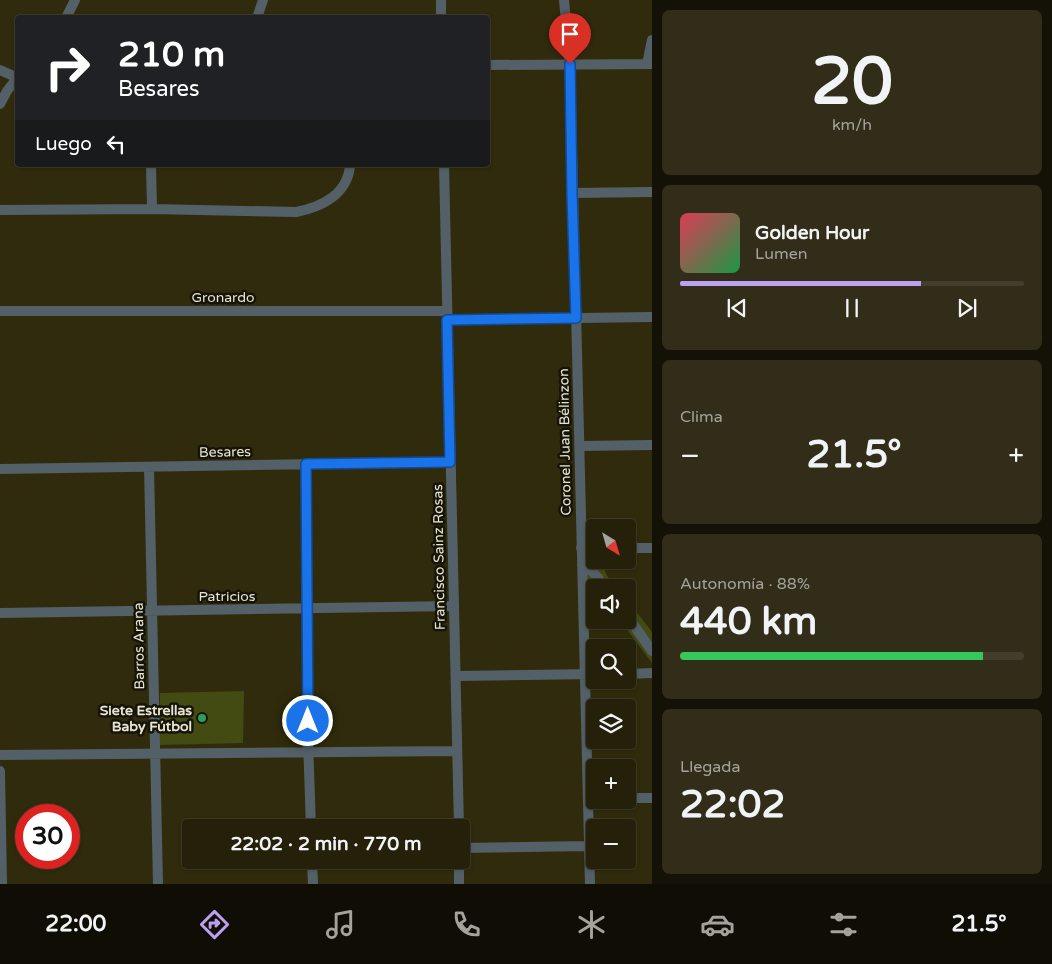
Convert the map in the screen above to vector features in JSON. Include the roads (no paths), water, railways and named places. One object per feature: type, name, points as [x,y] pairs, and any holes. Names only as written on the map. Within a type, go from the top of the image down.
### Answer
[{"type":"street","points":[[68,15],[75,0]]},
{"type":"street","points":[[258,15],[262,0]]},
{"type":"street","points":[[441,0],[442,15]]},
{"type":"street","name":"Coronel Juan Bélinzon","points":[[564,0],[570,64],[581,548],[587,639]]},
{"type":"street","points":[[490,65],[649,64],[652,40]]},
{"type":"street","points":[[0,70],[15,77]]},
{"type":"street","points":[[0,104],[6,90],[15,80]]},
{"type":"street","points":[[151,167],[152,209]]},
{"type":"street","points":[[0,210],[152,209],[296,212],[327,202],[338,193],[347,181],[350,167]]},
{"type":"street","name":"Francisco Sainz Rosas","points":[[444,167],[459,819]]},
{"type":"street","points":[[572,194],[652,192]]},
{"type":"street","name":"Gronardo","points":[[0,311],[576,318],[652,317]]},
{"type":"street","points":[[580,446],[652,445]]},
{"type":"street","name":"Besares","points":[[0,468],[450,462]]},
{"type":"street","points":[[306,464],[311,819]]},
{"type":"street","name":"Barros Arana","points":[[148,467],[158,884]]},
{"type":"street","points":[[581,548],[586,548]]},
{"type":"street","points":[[636,548],[652,548]]},
{"type":"street","points":[[582,565],[592,570],[599,579]]},
{"type":"street","name":"Patricios","points":[[0,612],[454,606]]},
{"type":"street","points":[[636,628],[652,651]]},
{"type":"street","points":[[636,674],[652,673]]},
{"type":"street","points":[[456,676],[586,674]]},
{"type":"street","name":"Coronel Juan Bélinzon","points":[[590,689],[591,759]]},
{"type":"street","points":[[0,754],[155,755],[457,751]]},
{"type":"street","points":[[0,771],[1,883]]},
{"type":"street","points":[[636,798],[652,798]]},
{"type":"street","points":[[470,848],[586,846]]},
{"type":"street","points":[[312,869],[313,884]]},
{"type":"street","points":[[459,869],[459,884]]},
{"type":"street","name":"Coronel Juan Bélinzon","points":[[589,869],[590,884]]},
{"type":"place","name":"Siete Estrellas Baby Fútbol","points":[[202,718]]}]
